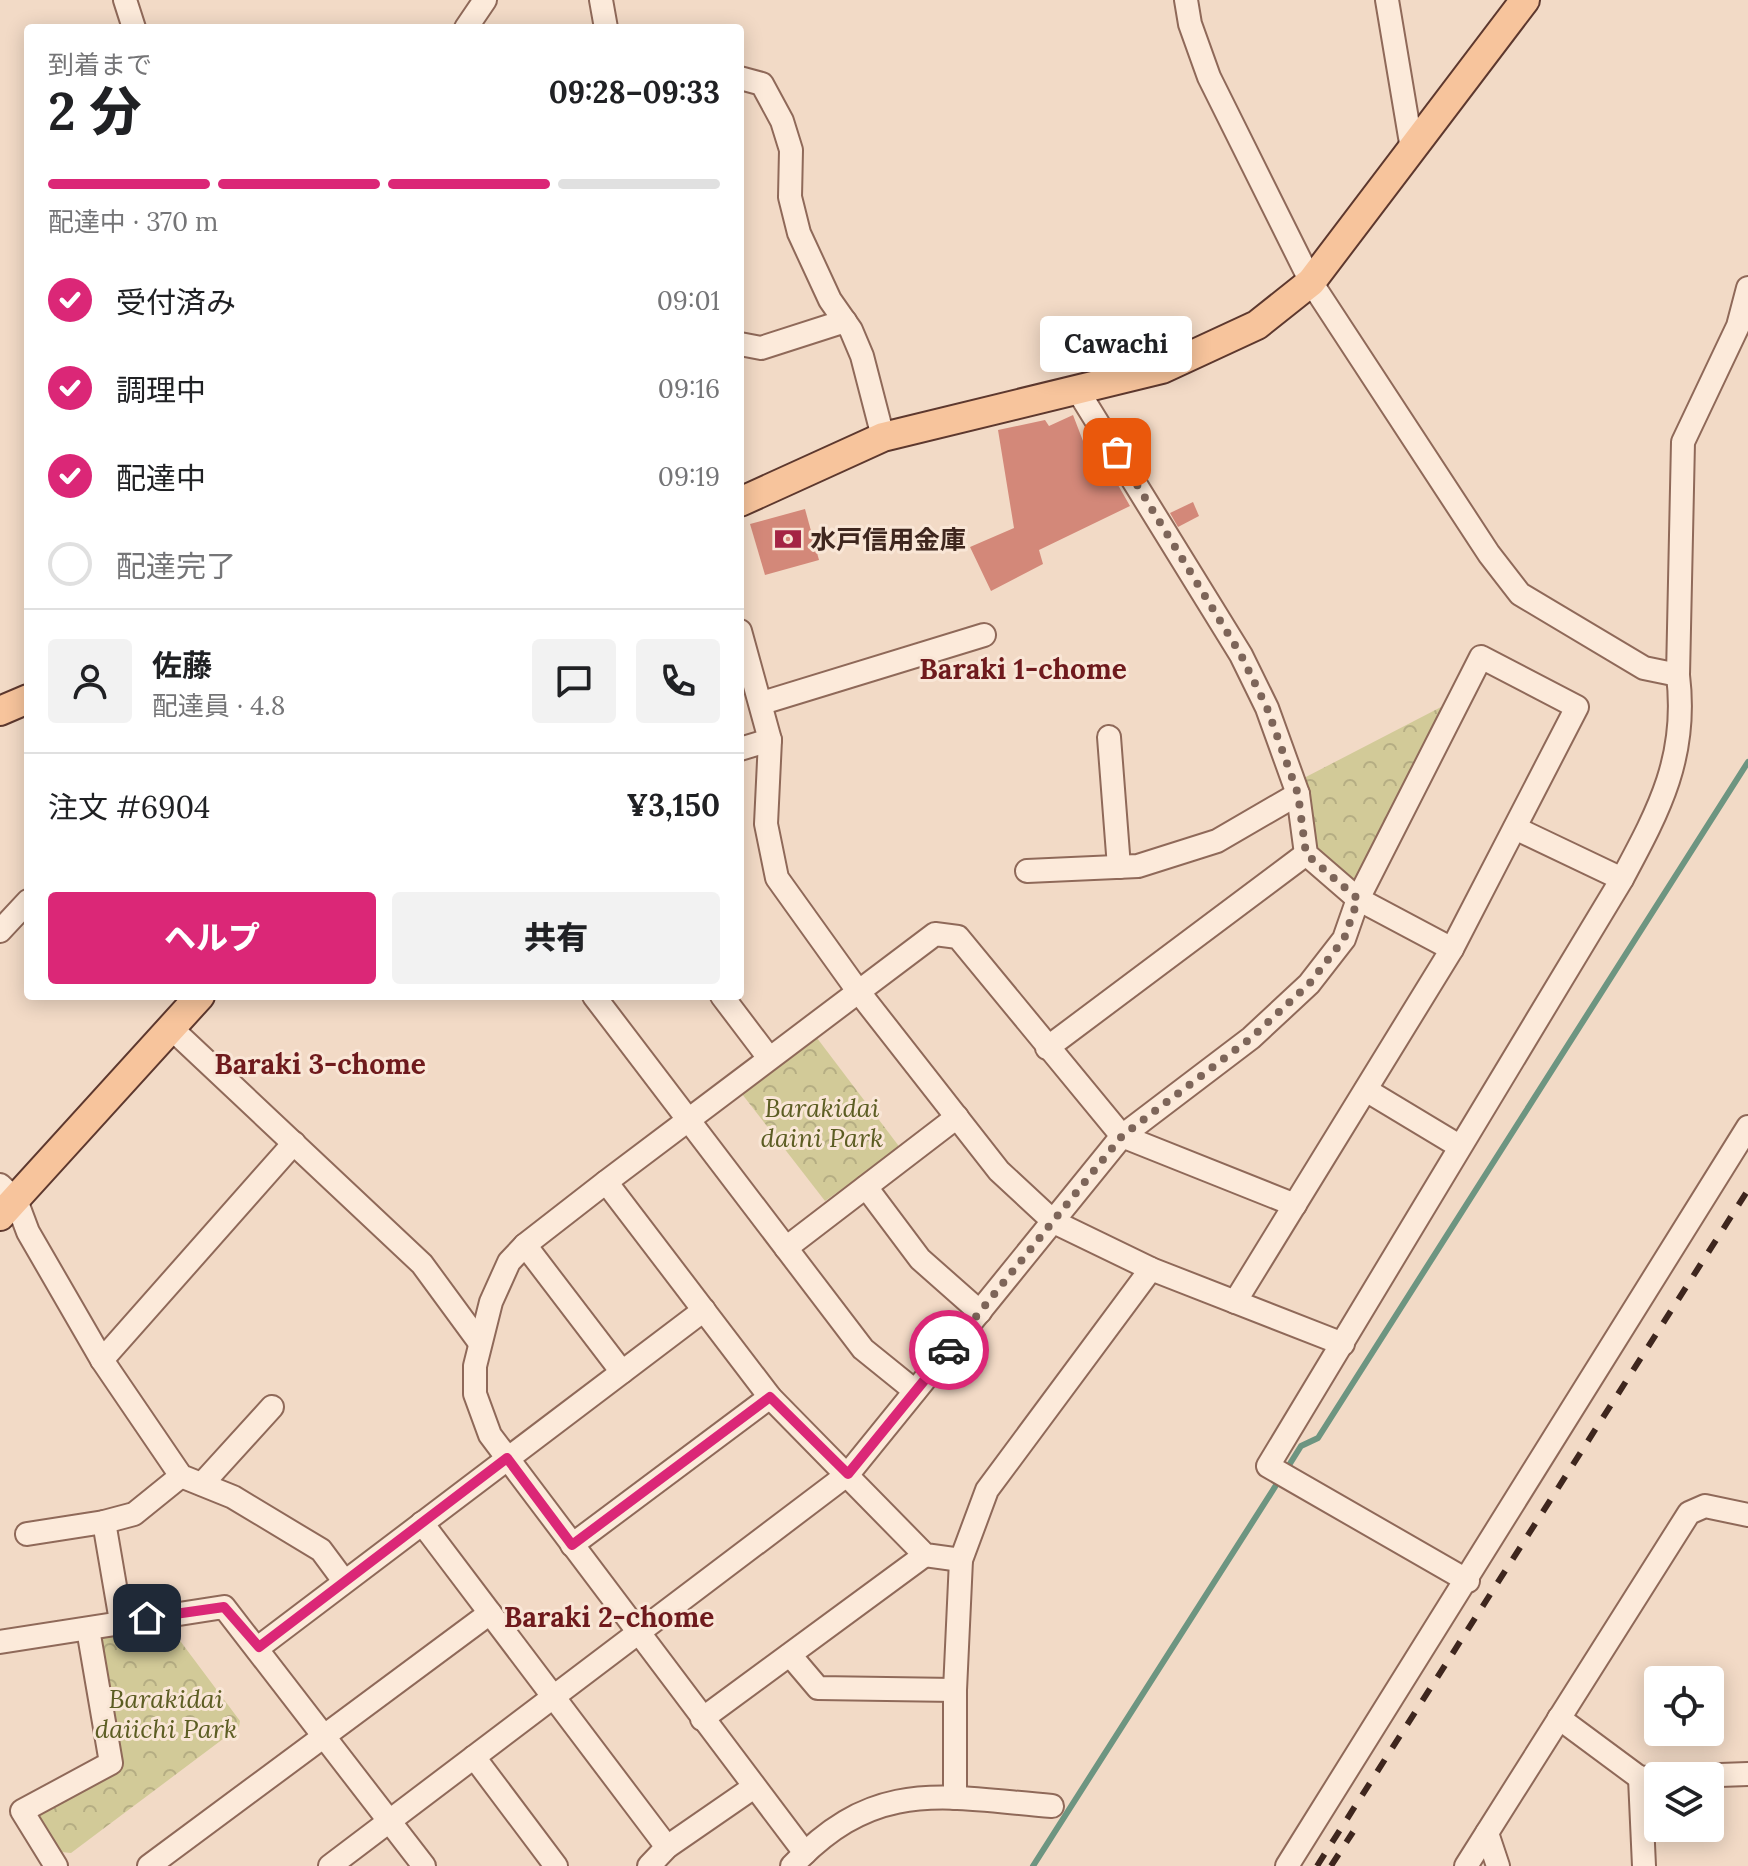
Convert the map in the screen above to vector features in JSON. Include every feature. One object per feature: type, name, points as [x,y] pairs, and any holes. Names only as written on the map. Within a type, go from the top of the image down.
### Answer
[{"type":"main road","points":[[744,500],[883,437],[1162,369],[1257,325],[1311,282],[1525,0]]},
{"type":"main road","points":[[0,711],[24,701]]},
{"type":"main road","points":[[5,1200],[196,1000]]},
{"type":"street","points":[[125,0],[133,24]]},
{"type":"street","points":[[469,24],[485,0]]},
{"type":"street","points":[[601,0],[605,24]]},
{"type":"street","points":[[1186,0],[1190,24],[1209,77],[1311,282],[1489,554],[1520,594],[1644,668],[1678,675]]},
{"type":"street","points":[[1387,0],[1412,149]]},
{"type":"street","points":[[744,79],[762,84],[782,121],[791,150],[790,197],[799,233],[830,300],[845,321],[862,356],[883,437]]},
{"type":"street","points":[[1468,1581],[1268,1466],[1622,879],[1659,808],[1675,764],[1682,709],[1678,675],[1683,442],[1743,326],[1748,288]]},
{"type":"street","points":[[744,345],[761,348],[845,321]]},
{"type":"street","points":[[1078,391],[1241,655],[1267,708],[1298,794],[1306,854],[1358,899],[1452,949]]},
{"type":"street","points":[[762,703],[984,635]]},
{"type":"street","points":[[744,644],[770,740],[766,824],[777,878],[858,991],[999,1171],[1054,1222],[1151,1269],[1343,1344]]},
{"type":"street","points":[[330,1866],[848,1474],[1122,1136],[1251,1038],[1309,984],[1344,939],[1358,899],[1481,657],[1577,707],[1452,949],[1235,1302]]},
{"type":"street","points":[[1109,737],[1119,867]]},
{"type":"street","points":[[744,748],[770,740]]},
{"type":"street","points":[[1027,871],[1138,866],[1217,841],[1298,794]]},
{"type":"street","points":[[1515,828],[1622,879]]},
{"type":"street","points":[[1047,1048],[1306,854]]},
{"type":"street","points":[[0,931],[24,905]]},
{"type":"street","points":[[1052,1806],[955,1798],[897,1799],[862,1810],[798,1860],[754,1787],[490,1435],[475,1394],[480,1343],[505,1271],[525,1245],[935,934],[958,937],[1122,1136],[1295,1205]]},
{"type":"street","points":[[597,1000],[863,1349],[915,1391]]},
{"type":"street","points":[[725,1000],[769,1058]]},
{"type":"street","points":[[171,1028],[422,1264],[480,1343]]},
{"type":"street","points":[[1366,1090],[1459,1146]]},
{"type":"street","points":[[786,1248],[957,1117]]},
{"type":"street","points":[[1287,1866],[1468,1581],[1748,1127]]},
{"type":"street","points":[[102,1360],[294,1143]]},
{"type":"street","points":[[606,1182],[770,1397],[925,1555],[961,1560]]},
{"type":"street","points":[[866,1187],[920,1259],[980,1312]]},
{"type":"street","points":[[5,1200],[28,1232],[102,1360],[192,1480],[233,1497],[321,1550],[344,1581]]},
{"type":"street","points":[[525,1245],[622,1372]]},
{"type":"street","points":[[955,1798],[955,1690],[961,1560],[987,1490],[1151,1269]]},
{"type":"street","points":[[259,1647],[704,1310]]},
{"type":"street","points":[[572,1545],[770,1397]]},
{"type":"street","points":[[27,1534],[134,1514],[192,1480],[272,1407]]},
{"type":"street","points":[[1466,1866],[1689,1513],[1705,1506],[1748,1515]]},
{"type":"street","points":[[104,1522],[121,1621]]},
{"type":"street","points":[[422,1523],[667,1847]]},
{"type":"street","points":[[702,1719],[925,1555]]},
{"type":"street","points":[[0,1642],[224,1607],[259,1647],[424,1866]]},
{"type":"street","points":[[149,1866],[490,1613]]},
{"type":"street","points":[[56,1866],[22,1811],[111,1763],[88,1629]]},
{"type":"street","points":[[790,1655],[818,1688],[955,1690]]},
{"type":"street","points":[[1559,1718],[1644,1775]]},
{"type":"street","points":[[474,1757],[556,1866]]},
{"type":"street","points":[[1724,1775],[1748,1774]]},
{"type":"street","points":[[649,1866],[667,1847],[754,1787]]},
{"type":"street","points":[[1487,1833],[1498,1866]]},
{"type":"street","points":[[1644,1866],[1645,1842]]},
{"type":"green space","points":[[1443,706],[1359,878],[1350,879],[1314,849],[1302,779]]},
{"type":"green space","name":"Barakidai daini Park","points":[[817,1038],[898,1145],[898,1150],[825,1201],[742,1094]]},
{"type":"green space","name":"Barakidai daiichi Park","points":[[164,1627],[172,1630],[240,1721],[239,1727],[71,1853],[61,1852],[39,1818],[43,1811],[120,1766],[99,1644],[104,1637]]},
{"type":"building","points":[[1073,415],[1088,454],[1098,450],[1130,506],[1039,550],[1043,564],[991,591],[970,547],[1014,528],[998,430],[1045,420],[1049,426]]},
{"type":"building","points":[[1193,502],[1199,516],[1178,527],[1170,513]]},
{"type":"building","points":[[805,509],[819,560],[765,575],[750,524]]},
{"type":"waterway","points":[[1286,1470],[1301,1446],[1318,1438],[1748,762]]},
{"type":"waterway","points":[[1033,1866],[1280,1479]]},
{"type":"railway","points":[[1317,1866],[1748,1190]]},
{"type":"railway","points":[[1331,1866],[1353,1832]]},
{"type":"way so far","points":[[949,1350],[1122,1136],[1251,1038],[1309,984],[1344,939],[1358,899],[1306,854],[1298,794],[1267,708],[1241,655],[1117,452]]},
{"type":"place","name":"Cawachi","points":[[1117,452]]},
{"type":"place","name":"水戸信用金庫","points":[[788,539]]},
{"type":"district","name":"Baraki 1-chome","points":[[1023,669]]},
{"type":"district","name":"Baraki 3-chome","points":[[320,1064]]},
{"type":"district","name":"Baraki 2-chome","points":[[609,1617]]},
{"type":"route","points":[[147,1618],[224,1607],[259,1647],[507,1458],[572,1545],[770,1397],[848,1474],[949,1350]]}]
